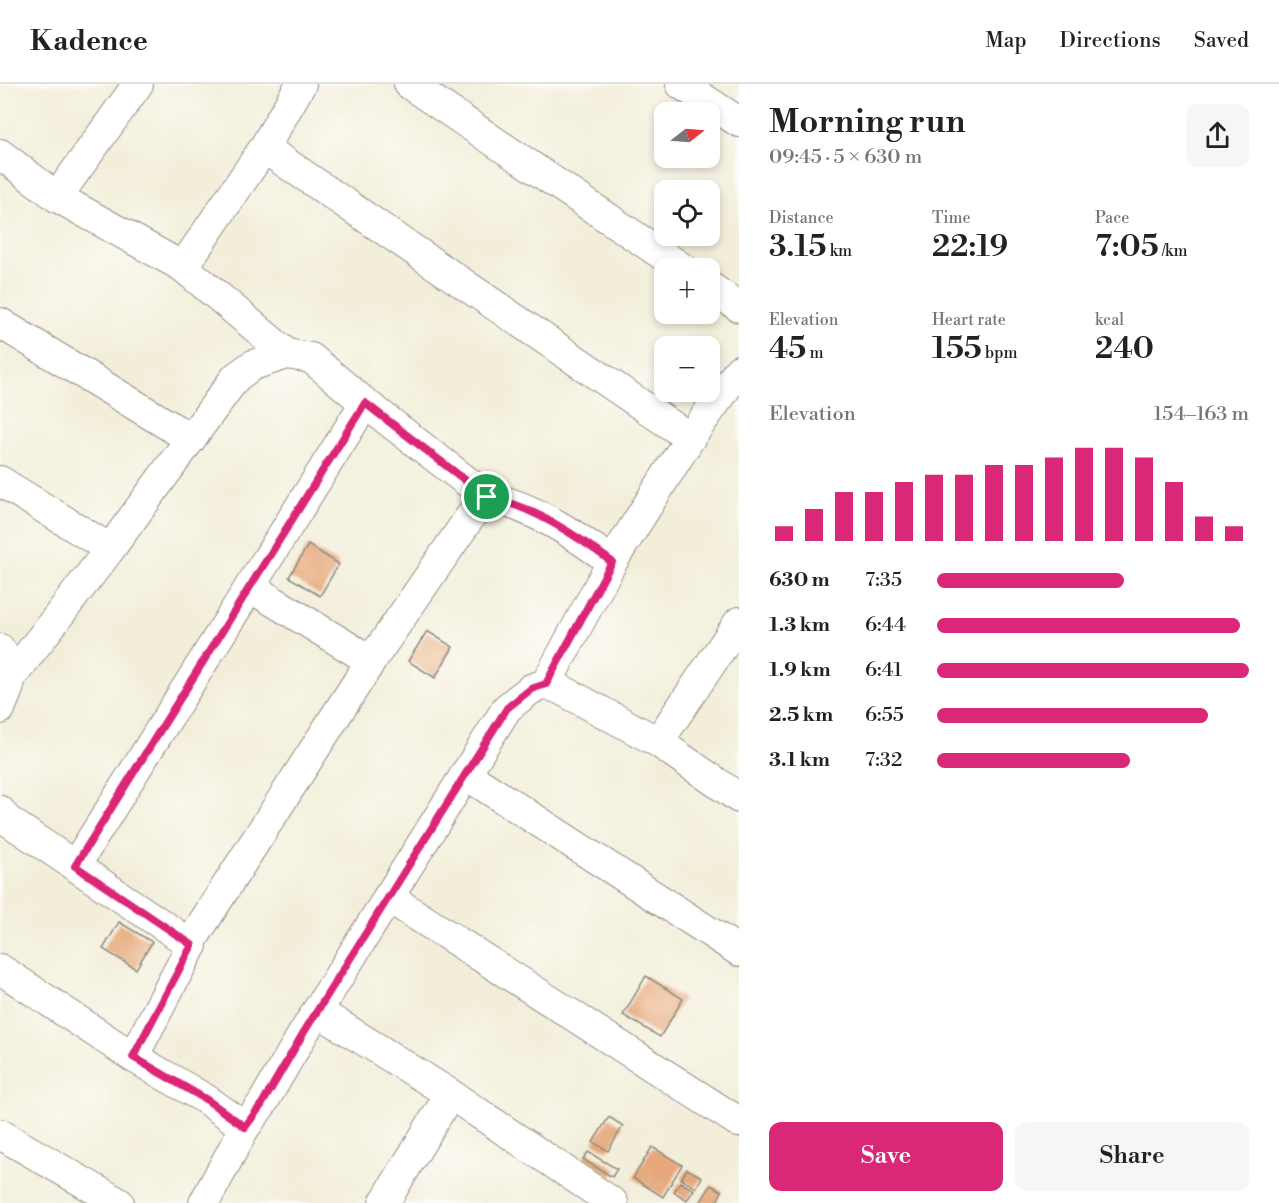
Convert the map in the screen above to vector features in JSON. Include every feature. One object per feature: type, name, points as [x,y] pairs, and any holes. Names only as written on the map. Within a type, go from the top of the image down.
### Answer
[{"type":"street","points":[[57,197],[138,84]]},
{"type":"street","points":[[183,267],[264,148],[301,84]]},
{"type":"street","points":[[409,84],[667,258]]},
{"type":"street","points":[[681,84],[739,122]]},
{"type":"street","points":[[264,148],[690,438]]},
{"type":"street","points":[[0,154],[57,197],[183,267],[287,354]]},
{"type":"street","points":[[720,294],[739,307]]},
{"type":"street","points":[[0,323],[191,439]]},
{"type":"street","points":[[0,709],[12,676],[110,549],[236,377],[252,364],[287,354],[311,358],[365,403],[487,497],[508,502],[576,535],[612,562]]},
{"type":"street","points":[[546,684],[612,562],[690,438],[739,370]]},
{"type":"street","points":[[75,866],[365,403]]},
{"type":"street","points":[[0,481],[110,549]]},
{"type":"street","points":[[133,1057],[192,945],[192,940],[371,661],[479,504],[487,497]]},
{"type":"street","points":[[250,587],[371,661]]},
{"type":"street","points":[[658,742],[739,622]]},
{"type":"street","points":[[0,649],[10,664],[12,676]]},
{"type":"street","points":[[204,1203],[245,1127],[262,1104],[317,1011],[465,774],[507,708],[531,689],[546,684],[560,689],[658,742],[739,798]]},
{"type":"street","points":[[465,774],[739,951]]},
{"type":"street","points":[[0,811],[7,820],[192,945]]},
{"type":"street","points":[[388,897],[739,1122]]},
{"type":"street","points":[[0,969],[133,1057],[207,1100],[245,1127]]},
{"type":"street","points":[[317,1011],[450,1094],[613,1203]]},
{"type":"street","points":[[384,1203],[450,1094]]},
{"type":"street","points":[[0,1134],[119,1203]]},
{"type":"building","points":[[308,545],[339,564],[320,596],[289,577]]},
{"type":"building","points":[[427,631],[453,647],[435,678],[408,661]]},
{"type":"building","points":[[119,922],[152,942],[136,969],[103,949]]},
{"type":"building","points":[[646,976],[683,999],[660,1037],[623,1015]]},
{"type":"building","points":[[609,1117],[623,1126],[608,1151],[593,1142]]},
{"type":"building","points":[[652,1147],[682,1165],[663,1197],[633,1178]]},
{"type":"building","points":[[588,1152],[617,1169],[612,1177],[583,1159]]},
{"type":"building","points":[[687,1169],[702,1177],[696,1188],[681,1179]]},
{"type":"building","points":[[680,1182],[694,1190],[687,1200],[674,1192]]},
{"type":"building","points":[[711,1185],[722,1191],[716,1203],[700,1203]]},
{"type":"route","points":[[365,403],[487,497],[508,502],[576,535],[612,562],[546,684],[531,689],[507,708],[304,1032],[262,1104],[245,1127],[207,1100],[133,1057],[192,945],[75,866],[365,403]]}]
